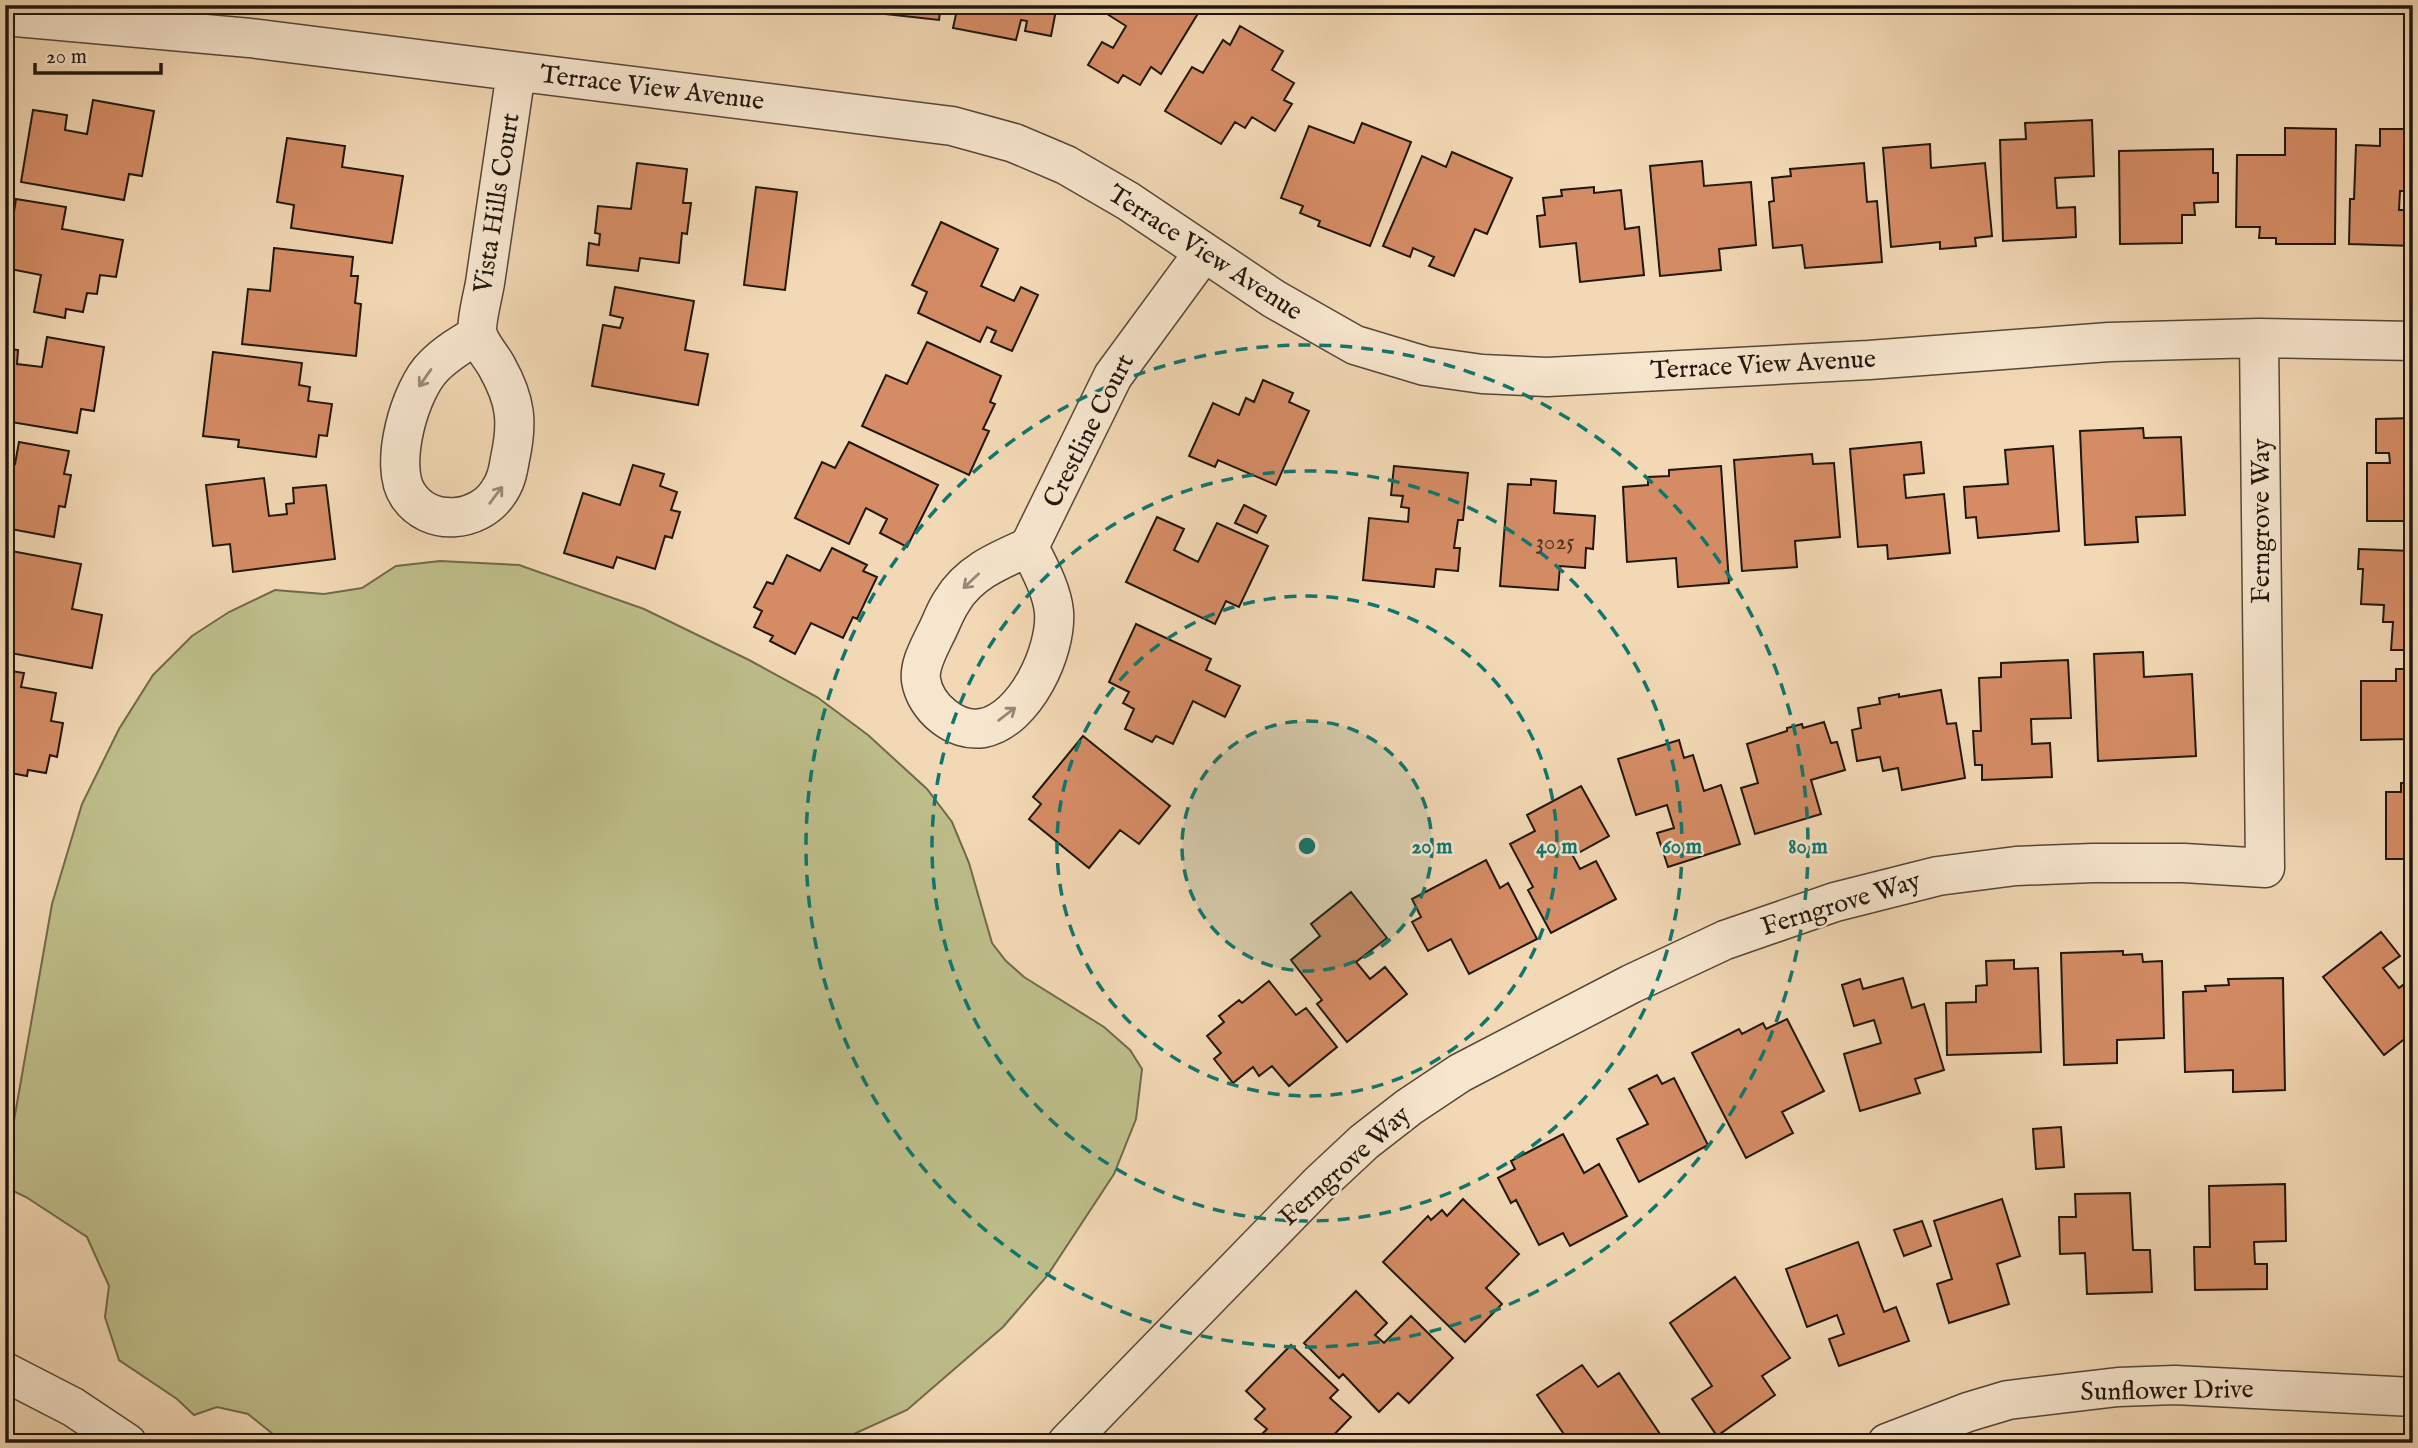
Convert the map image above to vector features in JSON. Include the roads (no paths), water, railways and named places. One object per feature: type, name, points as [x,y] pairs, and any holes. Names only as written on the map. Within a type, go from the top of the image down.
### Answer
[{"type":"street","name":"Terrace View Avenue","points":[[5,16],[250,38],[952,126],[1014,143],[1066,165],[1128,201],[1273,299],[1355,345],[1425,366],[1482,374],[1547,377],[1869,360],[2097,342],[2259,338],[2413,341]]},
{"type":"street","name":"Vista Hills Court","points":[[477,335],[516,72]]},
{"type":"street","name":"Crestline Court","points":[[1030,547],[1113,376],[1204,252]]},
{"type":"street","name":"Ferngrove Way","points":[[1067,1443],[1318,1185],[1364,1142],[1409,1107],[1460,1073],[1630,984],[1725,940],[1851,898],[1938,876],[2017,866],[2093,863],[2184,863],[2265,868],[2259,338]]},
{"type":"street","points":[[5,1372],[73,1407],[127,1443]]},
{"type":"street","name":"Sunflower Drive","points":[[1887,1443],[2008,1400],[2127,1387],[2175,1385],[2413,1397]]}]
